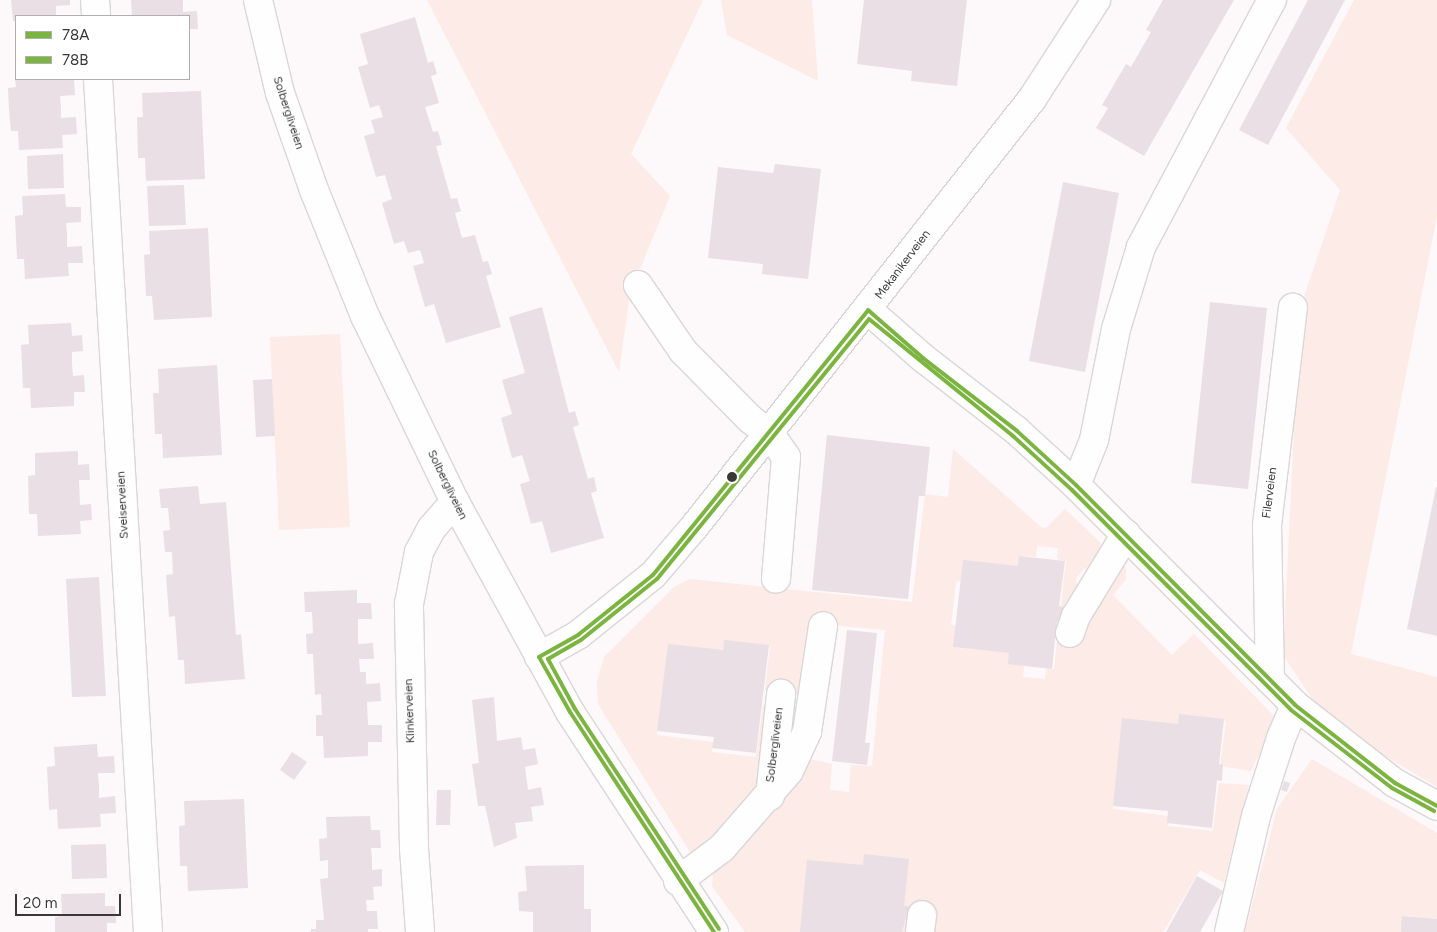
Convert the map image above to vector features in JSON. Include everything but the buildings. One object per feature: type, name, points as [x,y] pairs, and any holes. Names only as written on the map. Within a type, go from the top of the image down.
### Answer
[{"type":"street","points":[[95,0],[96,15]]},
{"type":"street","name":"Solbergliveien","points":[[258,0],[280,93],[314,190],[365,316],[455,502],[570,712],[678,881],[714,932]]},
{"type":"street","name":"Mekanikerveien","points":[[539,657],[578,635],[653,575],[770,434],[1032,99],[1096,0]]},
{"type":"street","points":[[1076,485],[1094,440],[1116,329],[1141,247],[1272,0]]},
{"type":"street","name":"Sveiserveien","points":[[98,80],[148,932]]},
{"type":"street","points":[[638,285],[684,351],[750,419],[770,434],[788,463],[776,579]]},
{"type":"street","name":"Filerveien","points":[[1270,680],[1267,525],[1292,308]]},
{"type":"street","points":[[868,310],[923,358],[1017,431],[1076,485],[1295,705],[1395,784],[1437,806]]},
{"type":"street","name":"Klinkerveien","points":[[420,932],[412,789],[409,604],[413,570],[419,552],[432,528],[455,502]]},
{"type":"street","points":[[1070,633],[1076,616],[1126,534]]},
{"type":"street","points":[[678,881],[722,848],[770,796],[789,771],[807,732],[823,626]]},
{"type":"street","name":"Solbergliveien","points":[[770,796],[781,694]]},
{"type":"street","points":[[1229,932],[1256,816],[1280,738],[1295,705]]},
{"type":"shaded area","points":[[427,0],[703,0],[631,154],[670,196],[630,293],[619,372]]},
{"type":"shaded area","points":[[721,0],[812,0],[818,81],[727,35]]},
{"type":"shaded area","points":[[1354,0],[1437,0],[1437,216],[1351,654],[1437,677],[1437,787],[1327,721],[1283,655],[1300,309],[1340,190],[1286,128]]},
{"type":"shaded area","points":[[340,334],[350,527],[279,530],[270,337]]},
{"type":"shaded area","points":[[953,449],[1041,527],[1046,528],[1065,509],[1101,543],[1100,560],[1094,572],[1084,568],[1076,579],[1077,585],[1083,589],[1078,599],[1060,613],[1066,561],[1057,559],[1058,548],[1037,546],[1036,557],[1023,556],[1021,568],[956,582],[951,625],[959,626],[957,648],[1011,653],[1024,665],[1023,677],[1045,679],[1046,669],[1054,669],[1059,624],[1114,573],[1126,566],[1126,579],[1113,595],[1172,655],[1194,634],[1274,716],[1275,722],[1251,771],[1220,766],[1226,721],[1179,716],[1178,726],[1123,720],[1113,809],[1169,816],[1168,826],[1213,831],[1219,783],[1249,785],[1224,883],[1200,870],[1163,932],[745,932],[712,886],[713,872],[810,759],[832,764],[830,790],[849,792],[851,765],[872,766],[885,630],[808,623],[799,695],[765,690],[770,647],[724,641],[722,653],[668,647],[657,735],[713,742],[712,752],[756,757],[763,706],[771,707],[767,756],[749,804],[695,860],[598,704],[597,681],[604,657],[674,587],[690,579],[912,602],[925,494],[948,497]]},
{"type":"shaded area","points":[[1312,759],[1437,833],[1437,919],[1403,916],[1401,932],[1245,932],[1277,809]]},
{"type":"transit line","name":"78A","points":[[714,932],[570,712],[539,657],[578,635],[653,575],[868,310],[923,358],[1017,431],[1076,485],[1295,705],[1395,783],[1437,806]]},
{"type":"transit line","name":"78B","points":[[719,929],[575,709],[548,659],[581,640],[657,579],[869,319],[1013,436],[1072,490],[1291,710],[1392,788],[1434,811]]}]
